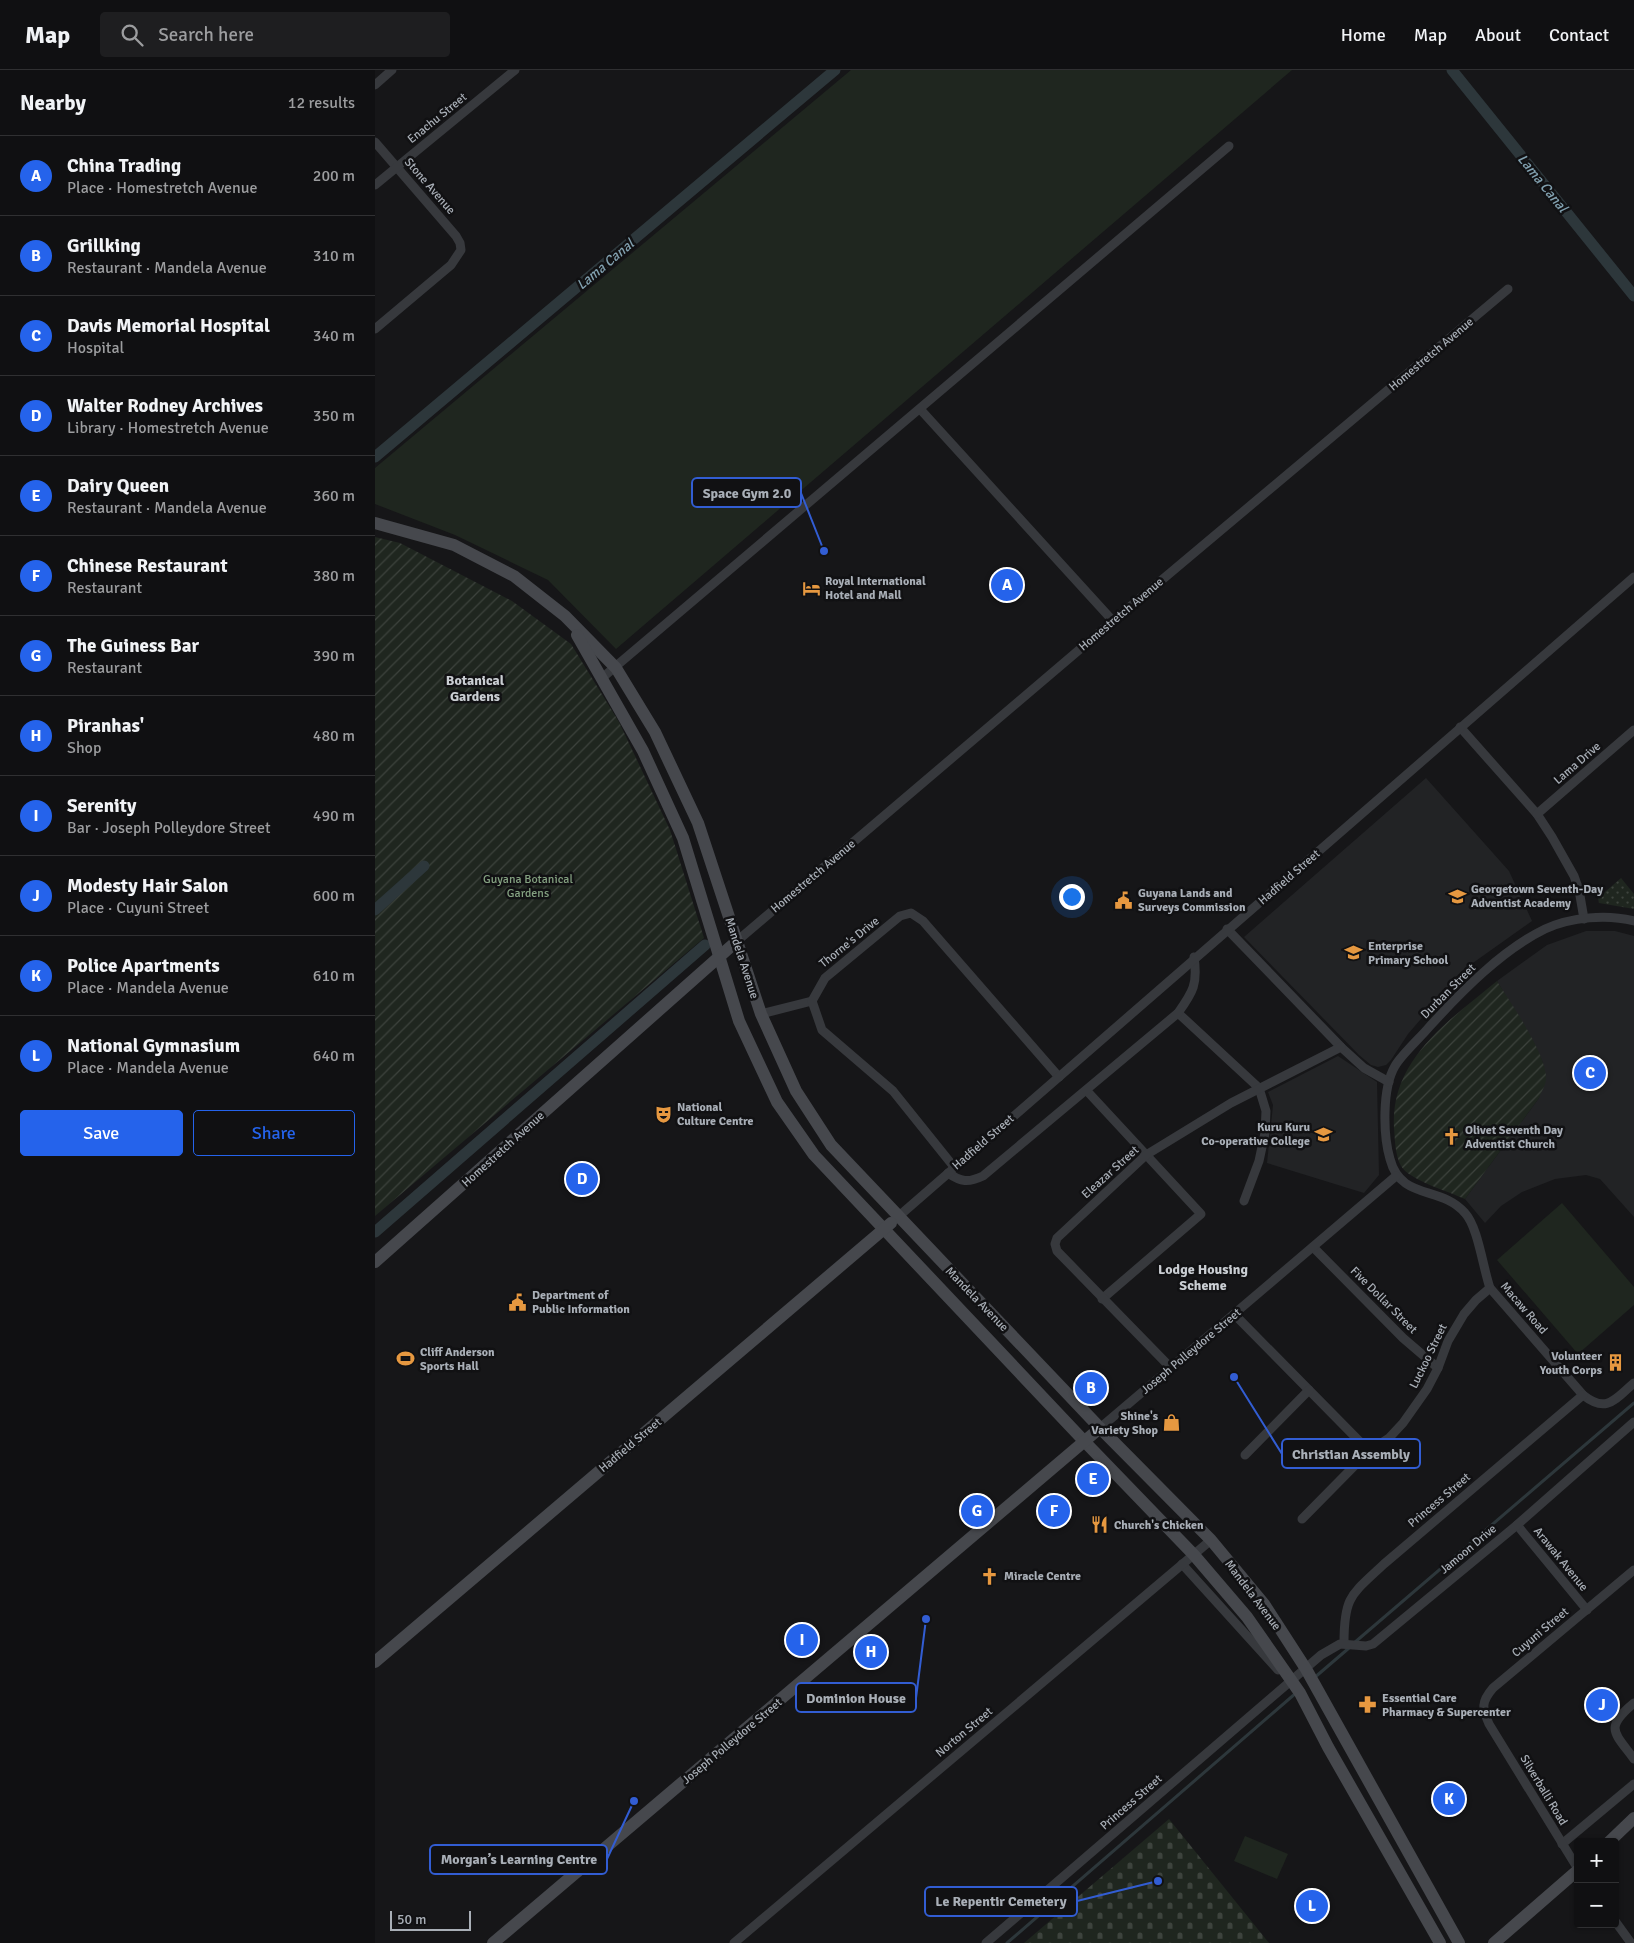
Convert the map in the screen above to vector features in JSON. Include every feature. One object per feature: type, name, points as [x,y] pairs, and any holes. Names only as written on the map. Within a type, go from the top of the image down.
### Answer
[{"type":"main road","name":"Mandela Avenue","points":[[375,523],[454,545],[514,576],[565,616],[616,668],[655,732],[698,823],[761,1014],[796,1091],[831,1145],[1101,1428],[1211,1540],[1264,1604],[1310,1677],[1459,1943]]},
{"type":"main road","name":"Mandela Avenue","points":[[565,616],[603,678],[643,751],[683,838],[739,1021],[777,1102],[813,1155],[1194,1555],[1247,1617],[1295,1686],[1440,1943]]},
{"type":"main road","name":"Homestretch Avenue","points":[[375,1262],[737,941]]},
{"type":"main road","name":"Hadfield Street","points":[[375,1662],[899,1216]]},
{"type":"main road","name":"Joseph Polleydore Street","points":[[493,1943],[1101,1428]]},
{"type":"main road","points":[[1613,1838],[1634,1818]]},
{"type":"main road","points":[[1498,1942],[1574,1874]]},
{"type":"street","points":[[375,85],[392,70]]},
{"type":"street","name":"Enachu Street","points":[[375,185],[515,70]]},
{"type":"street","name":"Stone Avenue","points":[[375,142],[456,236],[461,250],[451,265],[375,329]]},
{"type":"street","points":[[603,678],[1229,146]]},
{"type":"street","name":"Homestretch Avenue","points":[[737,941],[1113,621],[1508,289]]},
{"type":"street","points":[[920,409],[1113,621]]},
{"type":"street","name":"Hadfield Street","points":[[899,1216],[1634,577]]},
{"type":"street","points":[[1460,727],[1537,814],[1574,876],[1579,890],[1584,919]]},
{"type":"street","name":"Lama Drive","points":[[1537,814],[1633,733]]},
{"type":"street","name":"Thorne's Drive","points":[[812,1001],[825,978],[900,916],[911,913],[923,921],[1059,1077]]},
{"type":"street","name":"Durban Street","points":[[1396,1176],[1386,1142],[1385,1114],[1389,1082],[1395,1066],[1443,1012],[1485,971],[1519,945],[1547,928],[1584,919],[1623,918],[1634,921]]},
{"type":"street","points":[[1227,929],[1341,1047],[1364,1068],[1389,1082]]},
{"type":"street","points":[[761,1014],[812,1001],[822,1030],[893,1091],[957,1179],[965,1182],[983,1176],[1178,1014],[1195,986],[1195,957]]},
{"type":"street","points":[[1178,1014],[1259,1088],[1266,1111],[1265,1133],[1259,1161],[1244,1200]]},
{"type":"street","name":"Eleazar Street","points":[[1171,1368],[1057,1251],[1056,1241],[1062,1232],[1146,1155],[1231,1103],[1341,1047]]},
{"type":"street","points":[[1087,1091],[1201,1214],[1102,1299]]},
{"type":"street","name":"Joseph Polleydore Street","points":[[1101,1428],[1396,1176]]},
{"type":"street","name":"Macaw Road","points":[[1396,1176],[1405,1185],[1450,1200],[1467,1215],[1472,1225],[1490,1288],[1583,1395],[1594,1404],[1607,1404],[1634,1382]]},
{"type":"street","name":"Five Dollar Street","points":[[1313,1247],[1403,1338],[1438,1368]]},
{"type":"street","name":"Luckoo Street","points":[[1302,1519],[1369,1451],[1389,1438],[1403,1423],[1427,1389],[1449,1341],[1464,1314],[1490,1288]]},
{"type":"street","points":[[1234,1314],[1369,1451]]},
{"type":"street","points":[[1245,1455],[1309,1390]]},
{"type":"street","name":"Princess Street","points":[[1346,1643],[1345,1611],[1348,1602],[1358,1588],[1383,1564],[1583,1395]]},
{"type":"street","name":"Jamoon Drive","points":[[1346,1643],[1367,1646],[1373,1644],[1517,1525],[1634,1422]]},
{"type":"street","name":"Arawak Avenue","points":[[1517,1525],[1587,1610]]},
{"type":"street","name":"Norton Street","points":[[734,1943],[1211,1540]]},
{"type":"street","points":[[1182,1564],[1295,1686]]},
{"type":"street","name":"Cuyuni Street","points":[[1489,1724],[1483,1708],[1485,1697],[1493,1688],[1634,1570]]},
{"type":"street","points":[[1310,1677],[1333,1647],[1346,1643]]},
{"type":"street","name":"Princess Street","points":[[985,1943],[1295,1686],[1310,1677]]},
{"type":"street","points":[[1634,1703],[1617,1720],[1614,1727],[1616,1734],[1634,1759]]},
{"type":"street","name":"Silverballi Road","points":[[1489,1724],[1574,1864]]},
{"type":"street","points":[[1562,1844],[1634,1784]]},
{"type":"street","points":[[1619,1926],[1631,1943]]},
{"type":"shaded area","points":[[1426,778],[1509,871],[1532,921],[1463,970],[1408,1034],[1391,1060],[1386,1065],[1378,1067],[1371,1065],[1359,1055],[1244,937]]},
{"type":"shaded area","points":[[1586,931],[1615,931],[1634,936],[1634,1217],[1600,1179],[1586,1175],[1555,1179],[1522,1192],[1501,1206],[1485,1223],[1465,1199],[1539,1098],[1544,1065],[1534,1043],[1497,981],[1547,945]]},
{"type":"shaded area","name":"Kuru Kuru Co-operative College","points":[[1338,1056],[1377,1082],[1379,1175],[1364,1193],[1267,1163],[1273,1105],[1268,1092]]},
{"type":"green space","points":[[851,70],[1292,70],[616,649],[548,580],[455,535],[375,504],[375,468]]},
{"type":"green space","name":"Guyana Botanical Gardens","points":[[375,537],[400,543],[512,601],[571,644],[619,722],[670,830],[704,938],[375,1216]]},
{"type":"green space","points":[[1621,878],[1634,894],[1634,909],[1599,903],[1598,898]]},
{"type":"green space","points":[[1497,981],[1535,1043],[1545,1069],[1546,1081],[1539,1098],[1465,1199],[1421,1181],[1405,1171],[1401,1166],[1395,1142],[1395,1103],[1402,1081],[1412,1061],[1426,1043],[1443,1026]]},
{"type":"green space","points":[[1562,1203],[1634,1287],[1634,1305],[1578,1354],[1497,1260]]},
{"type":"green space","points":[[1169,1819],[1269,1943],[1024,1943]]},
{"type":"green space","points":[[1245,1836],[1288,1854],[1277,1879],[1234,1861]]},
{"type":"waterway","name":"Lama Canal","points":[[375,457],[835,70]]},
{"type":"waterway","name":"Lama Canal","points":[[1452,70],[1634,296]]},
{"type":"waterway","points":[[375,910],[424,866]]},
{"type":"waterway","points":[[375,1232],[705,945]]},
{"type":"waterway","points":[[1354,1643],[1634,1403]]},
{"type":"waterway","points":[[1314,1678],[1349,1648]]},
{"type":"waterway","points":[[1007,1943],[1296,1693]]},
{"type":"place","name":"Space Gym 2.0","points":[[824,551]]},
{"type":"place","name":"China Trading","points":[[1007,585]]},
{"type":"place","name":"Royal International Hotel and Mall","points":[[811,588]]},
{"type":"place","name":"Georgetown Seventh-Day Adventist Academy","points":[[1457,896]]},
{"type":"place","name":"Guyana Lands and Surveys Commission","points":[[1124,900]]},
{"type":"place","name":"Enterprise Primary School","points":[[1354,953]]},
{"type":"place","name":"Davis Memorial Hospital","points":[[1590,1073]]},
{"type":"place","name":"National Culture Centre","points":[[663,1114]]},
{"type":"place","name":"Kuru Kuru Co-operative College","points":[[1324,1134]]},
{"type":"place","name":"Olivet Seventh Day Adventist Church","points":[[1451,1137]]},
{"type":"place","name":"Walter Rodney Archives","points":[[582,1179]]},
{"type":"place","name":"Department of Public Information","points":[[518,1302]]},
{"type":"place","name":"Cliff Anderson Sports Hall","points":[[406,1359]]},
{"type":"place","name":"Volunteer Youth Corps","points":[[1616,1363]]},
{"type":"place","name":"Christian Assembly","points":[[1234,1377]]},
{"type":"place","name":"Grillking","points":[[1091,1388]]},
{"type":"place","name":"Shine's Variety Shop","points":[[1172,1423]]},
{"type":"place","name":"Dairy Queen","points":[[1093,1479]]},
{"type":"place","name":"The Guiness Bar","points":[[977,1511]]},
{"type":"place","name":"Chinese Restaurant","points":[[1054,1511]]},
{"type":"place","name":"Church's Chicken","points":[[1100,1525]]},
{"type":"place","name":"Miracle Centre","points":[[990,1576]]},
{"type":"place","name":"Dominion House","points":[[926,1619]]},
{"type":"place","name":"Serenity","points":[[802,1640]]},
{"type":"place","name":"Piranhas'","points":[[871,1652]]},
{"type":"place","name":"Essential Care Pharmacy & Supercenter","points":[[1368,1705]]},
{"type":"place","name":"Modesty Hair Salon","points":[[1602,1705]]},
{"type":"place","name":"Police Apartments","points":[[1449,1799]]},
{"type":"place","name":"Morgan’s Learning Centre","points":[[634,1801]]},
{"type":"place","name":"Le Repentir Cemetery","points":[[1158,1881]]},
{"type":"place","name":"National Gymnasium","points":[[1312,1906]]},
{"type":"district","name":"Botanical Gardens","points":[[475,688]]},
{"type":"district","name":"Lodge Housing Scheme","points":[[1203,1278]]}]
